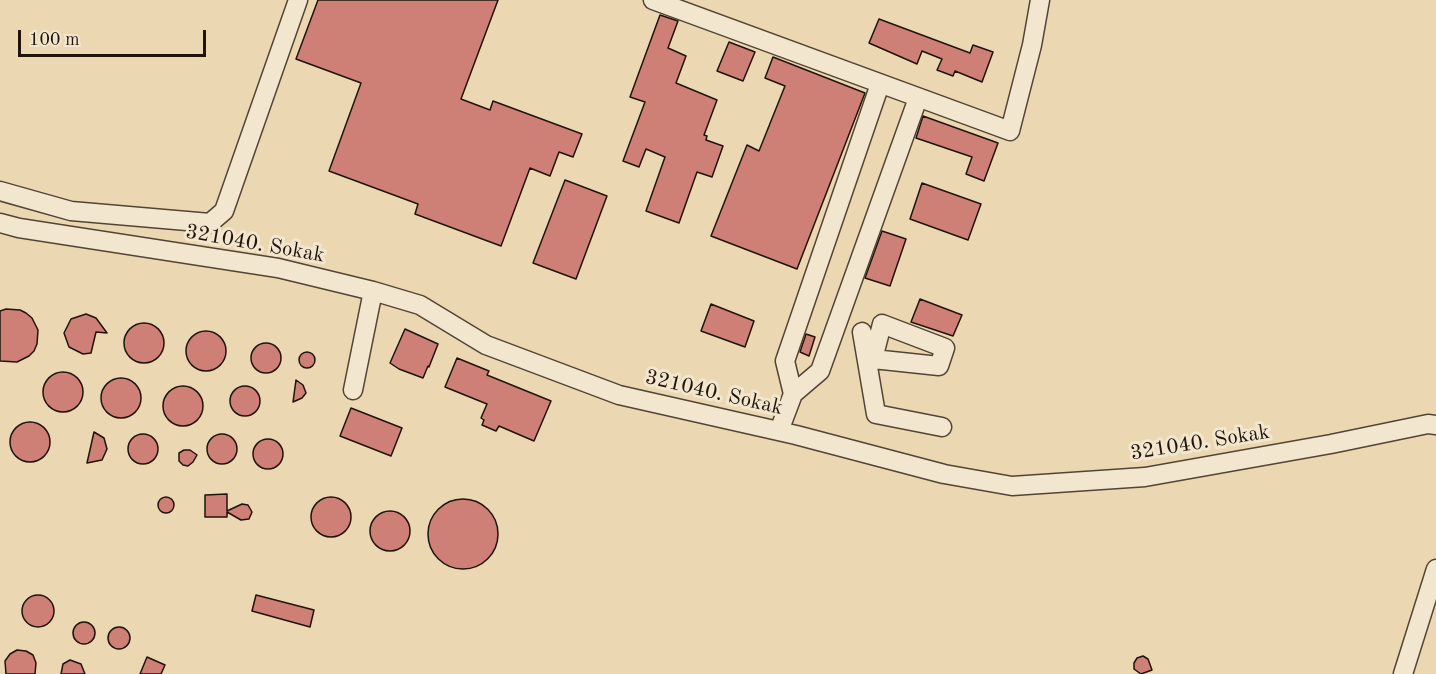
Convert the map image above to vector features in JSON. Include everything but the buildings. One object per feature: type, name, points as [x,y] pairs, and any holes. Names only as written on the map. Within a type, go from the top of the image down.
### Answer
[{"type":"street","points":[[0,191],[71,211],[210,223],[224,211],[298,0]]},
{"type":"street","points":[[653,0],[1010,131],[1032,45],[1040,0]]},
{"type":"street","points":[[793,394],[785,361],[880,84]]},
{"type":"street","points":[[778,431],[793,394],[820,371],[918,98]]},
{"type":"street","name":"321040. Sokak","points":[[0,223],[19,228],[278,268],[373,291],[420,305],[486,345],[619,395],[778,431],[944,474],[1012,486],[1145,477],[1428,424],[1436,425]]},
{"type":"street","points":[[353,390],[373,291]]},
{"type":"street","points":[[837,323],[870,334],[876,414],[942,427]]},
{"type":"street","points":[[1403,674],[1436,569]]}]
